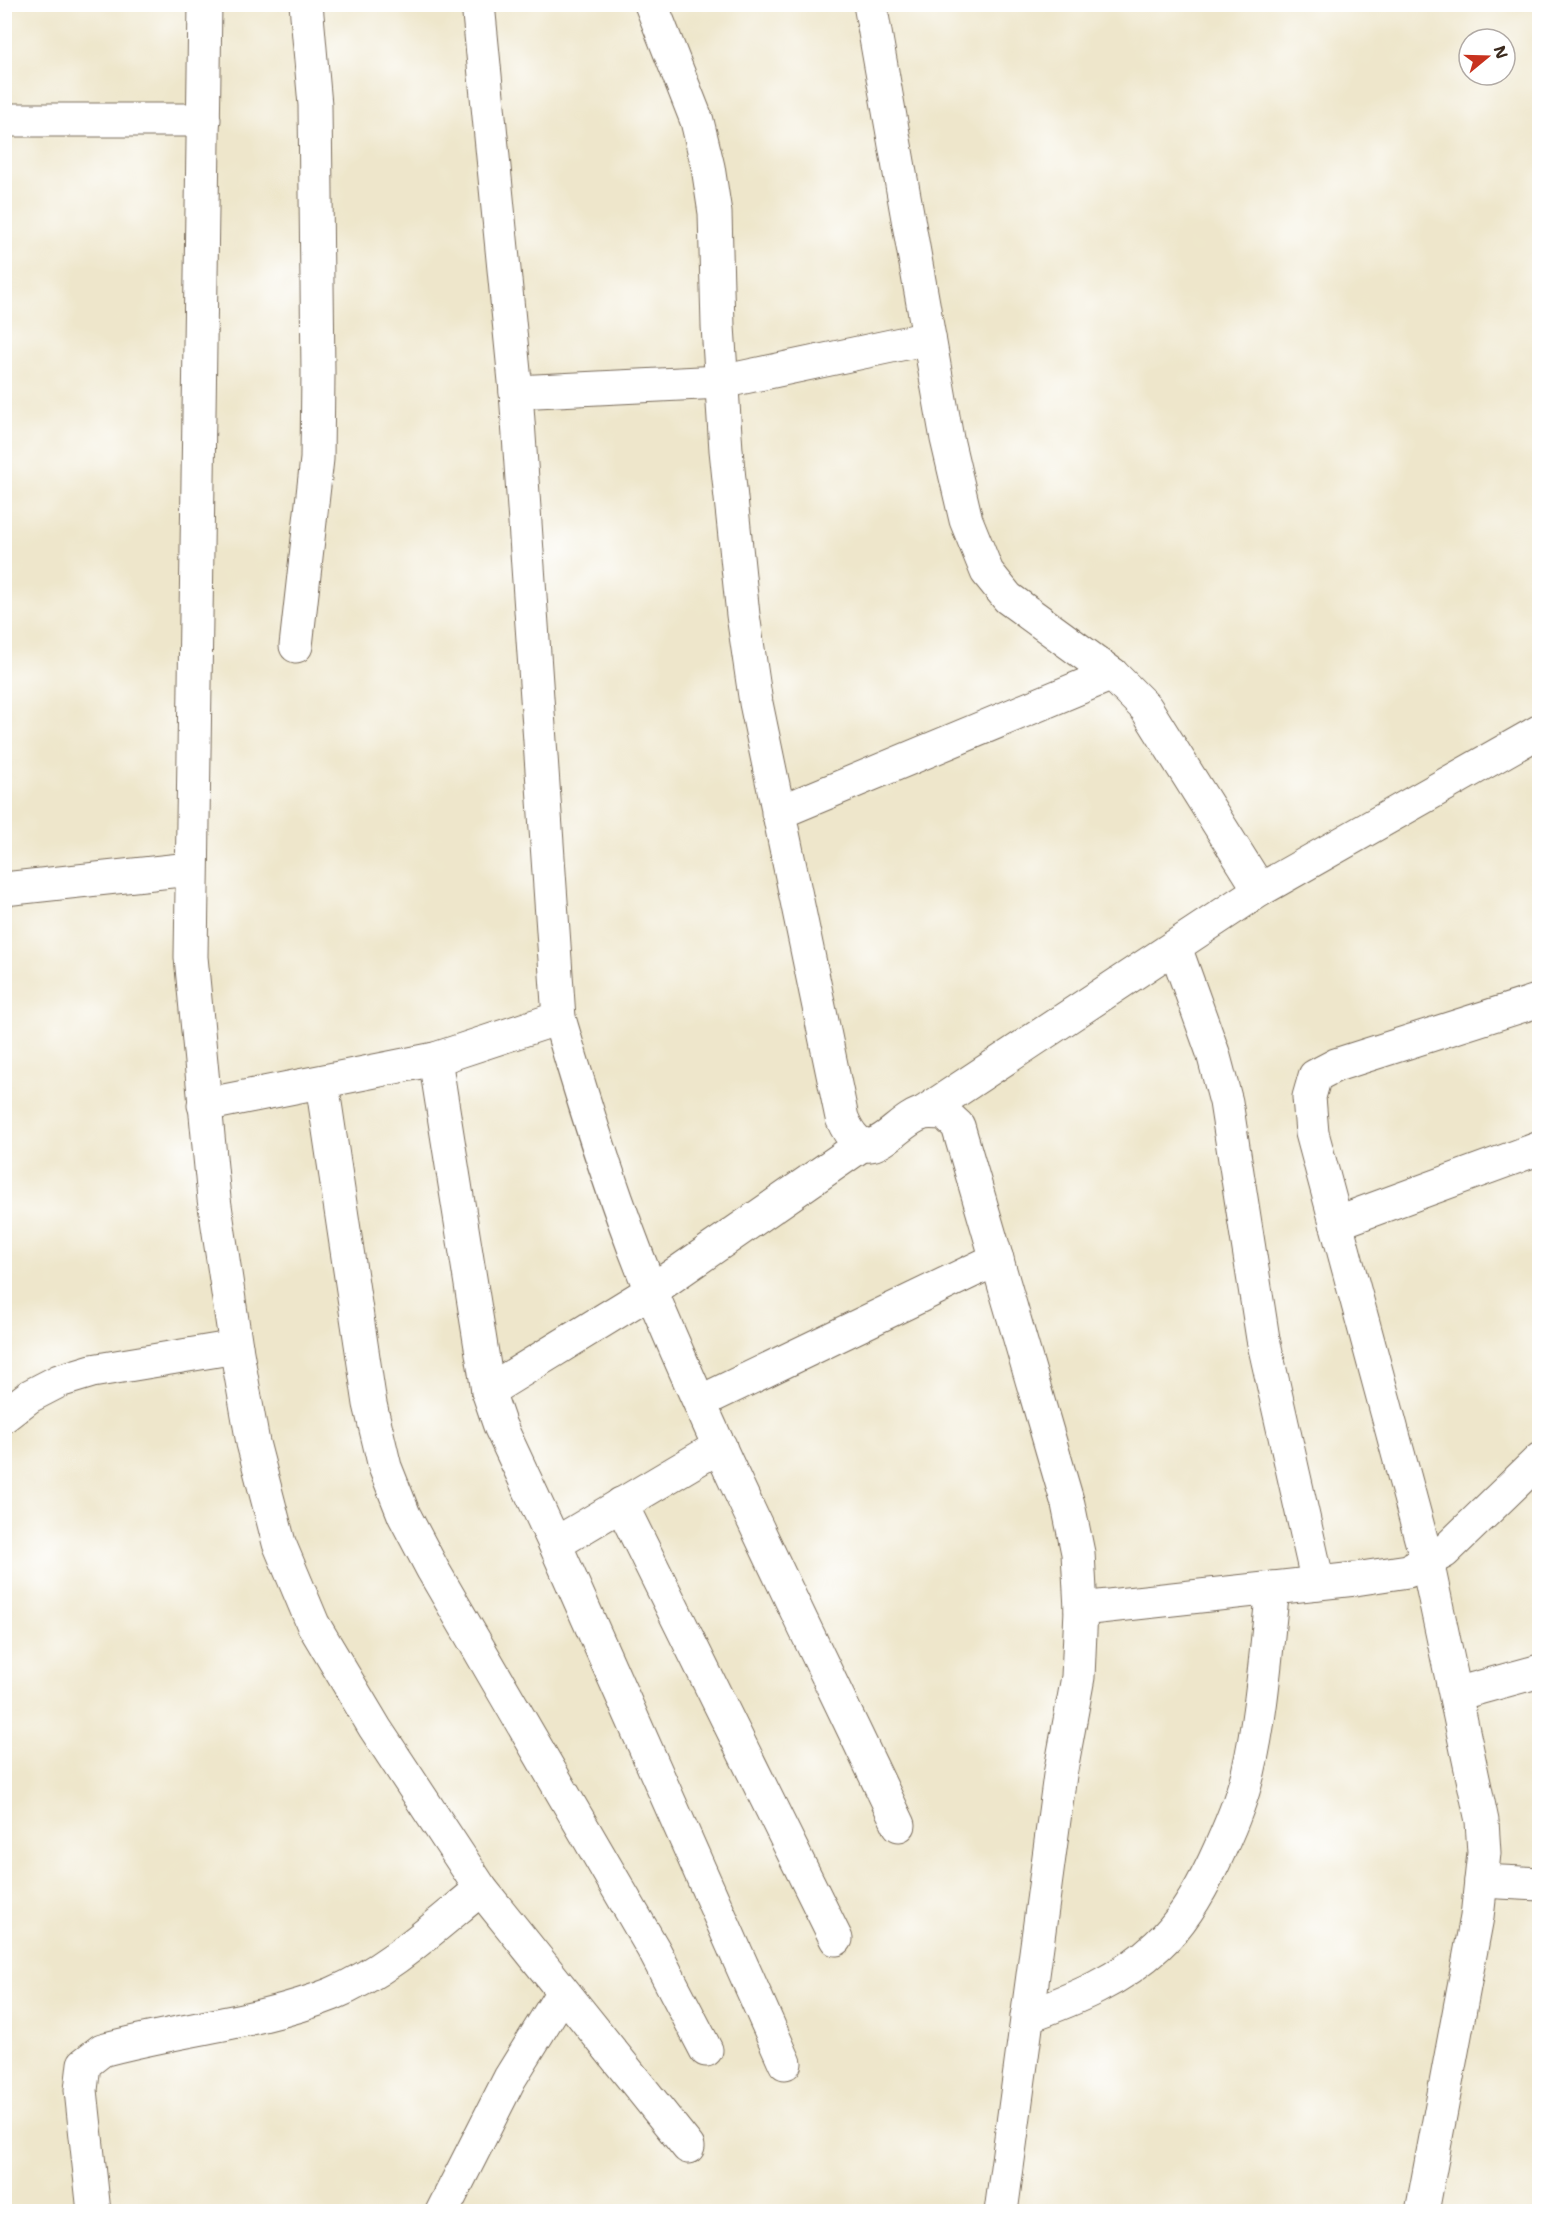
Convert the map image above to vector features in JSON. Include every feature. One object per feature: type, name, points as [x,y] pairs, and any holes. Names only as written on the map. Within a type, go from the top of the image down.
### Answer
[{"type":"street","points":[[205,4],[190,869],[191,957],[204,1105],[236,1347],[253,1443],[279,1543],[313,1624],[375,1728],[481,1889],[688,2147]]},
{"type":"street","points":[[296,646],[313,504],[318,384],[315,105],[306,4]]},
{"type":"street","points":[[478,4],[516,392],[559,1018],[585,1108],[651,1291],[720,1446],[899,1825]]},
{"type":"street","points":[[651,4],[697,122],[708,167],[715,213],[721,382],[743,615],[756,703],[842,1118],[850,1136],[863,1144]]},
{"type":"street","points":[[870,4],[946,439],[966,520],[987,572],[1008,598],[1112,675],[1146,708],[1260,890]]},
{"type":"street","points":[[4,120],[204,120]]},
{"type":"street","points":[[516,392],[721,382],[929,338]]},
{"type":"street","points":[[778,813],[1112,675]]},
{"type":"street","points":[[488,1391],[651,1291],[863,1144],[880,1143],[1260,890],[1539,731]]},
{"type":"street","points":[[4,889],[190,869]]},
{"type":"street","points":[[1175,947],[1213,1053],[1226,1102],[1263,1339],[1318,1583]]},
{"type":"street","points":[[1422,2211],[1477,1917],[1484,1853],[1482,1821],[1427,1561],[1312,1133],[1310,1097],[1315,1076],[1336,1065],[1539,1000]]},
{"type":"street","points":[[204,1105],[435,1059],[559,1018]]},
{"type":"street","points":[[435,1059],[488,1391],[500,1426],[555,1544],[785,2063]]},
{"type":"street","points":[[322,1083],[370,1404],[385,1467],[404,1515],[433,1570],[656,1952],[706,2050]]},
{"type":"street","points":[[923,1113],[944,1113],[958,1126],[1068,1504],[1078,1553],[1081,1609],[1078,1677],[1060,1775],[1001,2211]]},
{"type":"street","points":[[1336,1223],[1539,1148]]},
{"type":"street","points":[[700,1402],[997,1258]]},
{"type":"street","points":[[4,1416],[30,1396],[59,1381],[92,1371],[236,1347]]},
{"type":"street","points":[[555,1544],[720,1446]]},
{"type":"street","points":[[1081,1609],[1408,1571],[1444,1552],[1539,1459]]},
{"type":"street","points":[[621,1504],[836,1939]]},
{"type":"street","points":[[1027,2016],[1071,2001],[1119,1976],[1159,1944],[1196,1900],[1225,1837],[1247,1776],[1258,1723],[1273,1588]]},
{"type":"street","points":[[1456,1695],[1539,1671]]},
{"type":"street","points":[[1481,1881],[1539,1884]]},
{"type":"street","points":[[94,2211],[81,2090],[84,2064],[102,2050],[290,2008],[333,1994],[370,1975],[481,1889]]},
{"type":"street","points":[[442,2211],[510,2078],[563,1992]]}]
